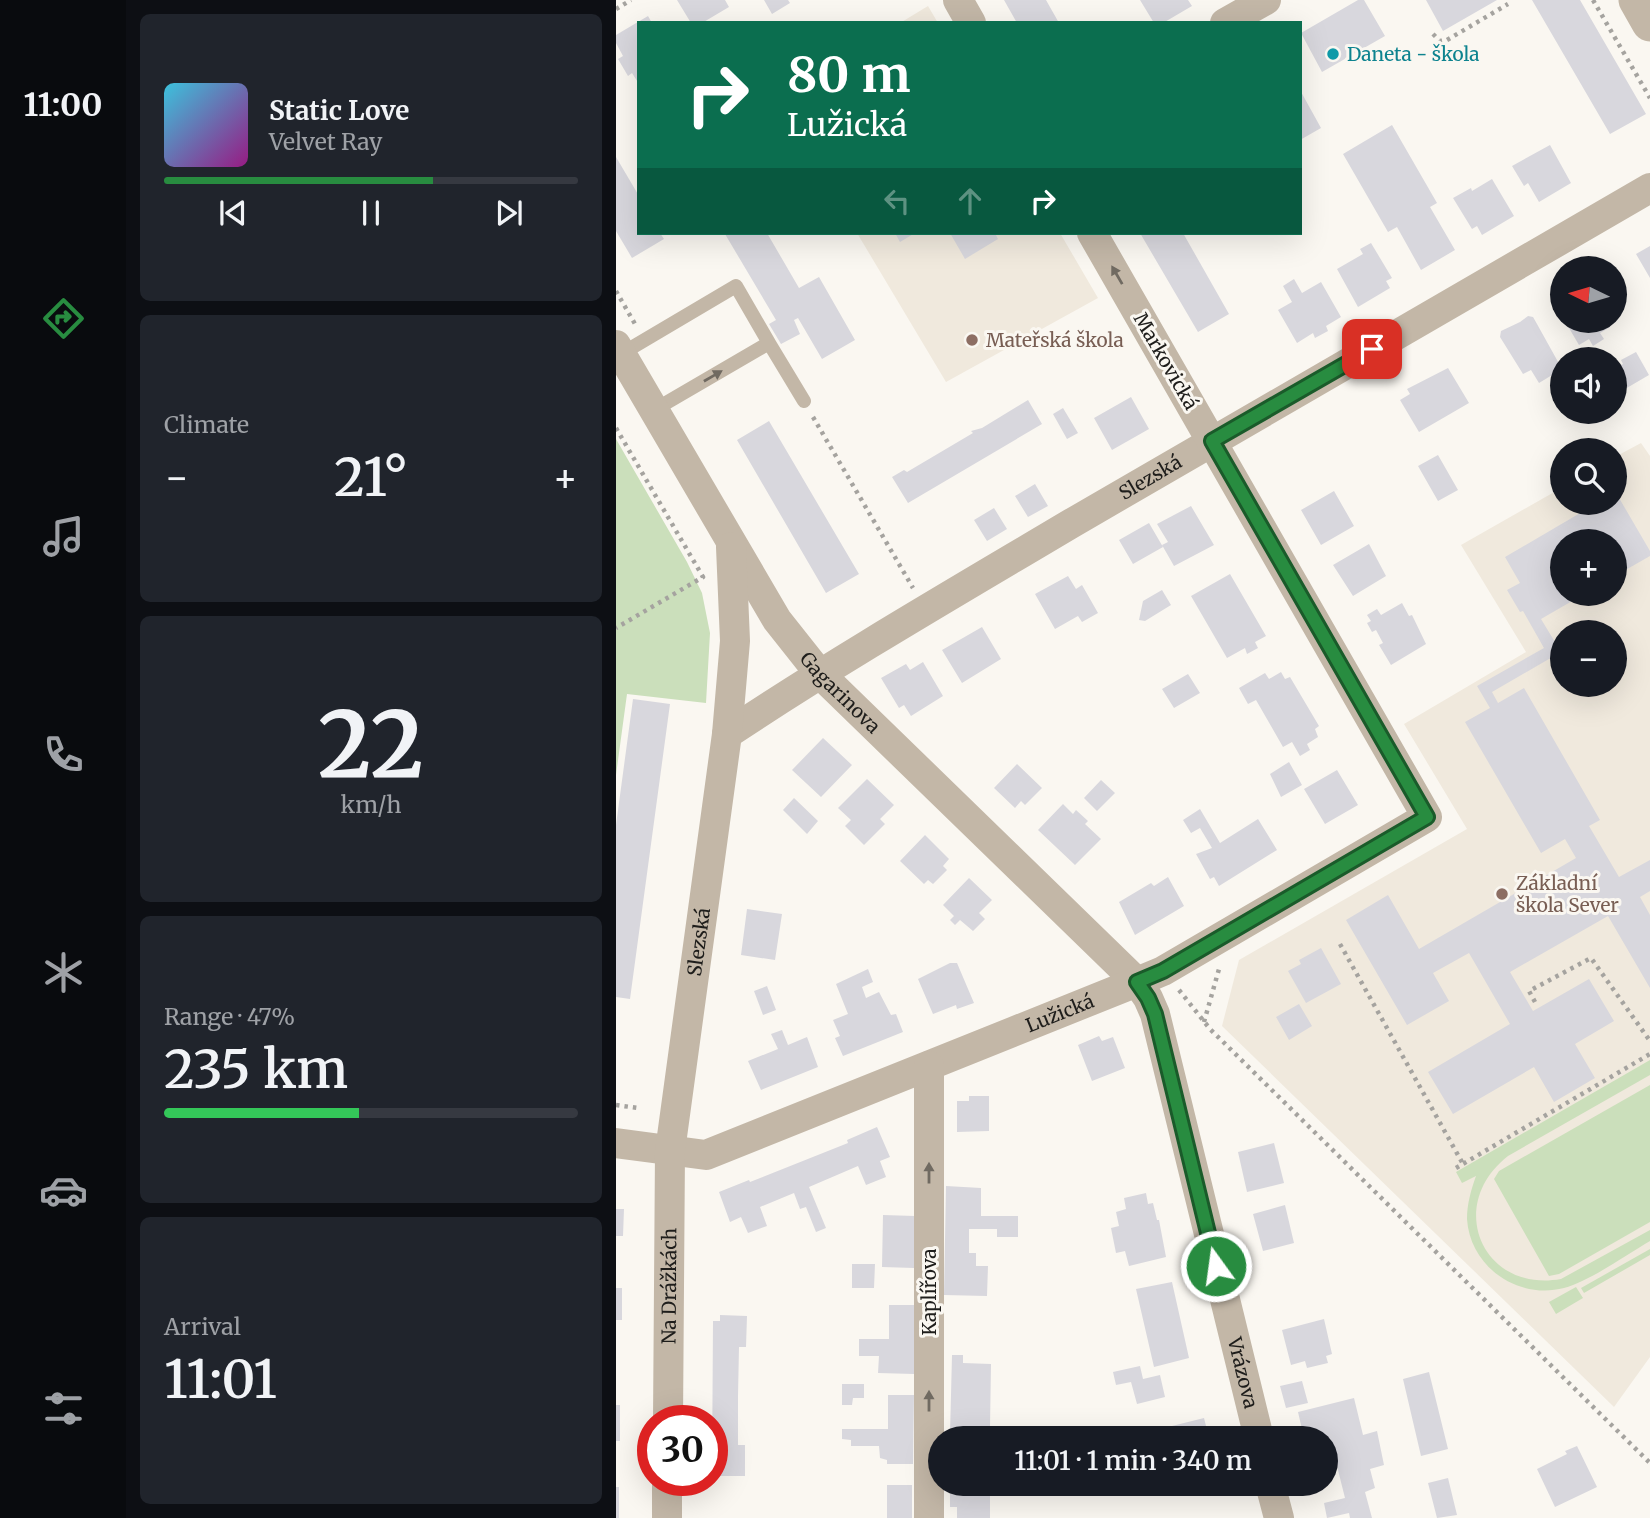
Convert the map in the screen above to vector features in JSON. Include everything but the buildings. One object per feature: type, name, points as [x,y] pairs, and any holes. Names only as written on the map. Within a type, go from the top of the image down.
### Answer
[{"type":"street","points":[[958,0],[970,21]]},
{"type":"street","points":[[1228,21],[1265,0]]},
{"type":"street","points":[[1637,0],[1650,23]]},
{"type":"street","name":"Slezská","points":[[727,734],[819,673],[1212,441],[1650,188]]},
{"type":"street","name":"Markovická","points":[[1093,235],[1427,817]]},
{"type":"street","name":"Gagarinova","points":[[627,346],[654,410],[731,543],[777,620],[819,673],[1160,981]]},
{"type":"street","name":"Slezská","points":[[670,1151],[727,734],[735,641],[731,543]]},
{"type":"street","name":"Lužická","points":[[616,1143],[706,1154],[929,1066],[1160,981],[1427,817]]},
{"type":"street","name":"Vrázova","points":[[1160,981],[1148,998],[1155,1014],[1256,1426]]},
{"type":"street","name":"Kaplířova","points":[[929,1066],[929,1518]]},
{"type":"street","name":"Na Drážkách","points":[[668,1405],[670,1151]]},
{"type":"street","points":[[667,1496],[667,1518]]},
{"type":"street","points":[[1273,1496],[1279,1518]]},
{"type":"lane","points":[[627,346],[736,286],[804,401]]},
{"type":"lane","points":[[654,410],[769,343]]},
{"type":"path","points":[[616,9],[631,0]]},
{"type":"path","points":[[1593,0],[1650,98]]},
{"type":"path","points":[[1433,34],[1440,41],[1447,40],[1508,4]]},
{"type":"path","points":[[616,291],[627,346]]},
{"type":"path","points":[[804,401],[926,610]]},
{"type":"path","points":[[616,428],[702,577],[616,628]]},
{"type":"path","points":[[1340,944],[1463,1164]]},
{"type":"path","points":[[1535,1002],[1528,991],[1591,958],[1650,1041]]},
{"type":"path","points":[[1204,1023],[1219,968],[1209,974]]},
{"type":"path","points":[[1160,981],[1190,985]]},
{"type":"path","points":[[1160,981],[1650,1463]]},
{"type":"path","points":[[1456,1168],[1650,1055]]},
{"type":"path","points":[[616,1105],[638,1108]]},
{"type":"shaded area","points":[[928,6],[937,21],[903,21]]},
{"type":"shaded area","name":"Mateřská škola","points":[[858,235],[1061,235],[1098,298],[946,382]]},
{"type":"shaded area","name":"Základní škola Sever","points":[[1641,443],[1650,456],[1650,1357],[1614,1407],[1222,1026],[1239,960],[1467,829],[1404,724],[1526,652],[1461,545],[1550,494],[1550,515],[1627,515],[1627,451]]},
{"type":"green space","points":[[616,439],[687,562],[702,593],[710,633],[706,703],[627,694],[616,775]]},
{"type":"green space","points":[[1650,1060],[1650,1075],[1508,1156],[1489,1176],[1479,1198],[1476,1220],[1481,1241],[1493,1259],[1511,1273],[1533,1280],[1561,1279],[1650,1230],[1650,1241],[1596,1274],[1564,1288],[1530,1289],[1499,1276],[1477,1252],[1470,1236],[1468,1208],[1476,1176],[1462,1183],[1456,1172]]},
{"type":"green space","points":[[1650,1085],[1650,1222],[1559,1274],[1549,1276],[1494,1179],[1499,1171]]},
{"type":"green space","points":[[1650,1249],[1650,1255],[1584,1293],[1581,1288]]},
{"type":"green space","points":[[1576,1287],[1583,1298],[1556,1314],[1549,1302]]},
{"type":"place","name":"Daneta - škola","points":[[1333,54]]},
{"type":"place","name":"Mateřská škola","points":[[972,340]]},
{"type":"place","name":"Základní škola Sever","points":[[1502,894]]},
{"type":"route","points":[[1216,1266],[1155,1014],[1152,1004],[1137,982],[1163,971],[1427,817],[1212,441],[1372,349]]}]
